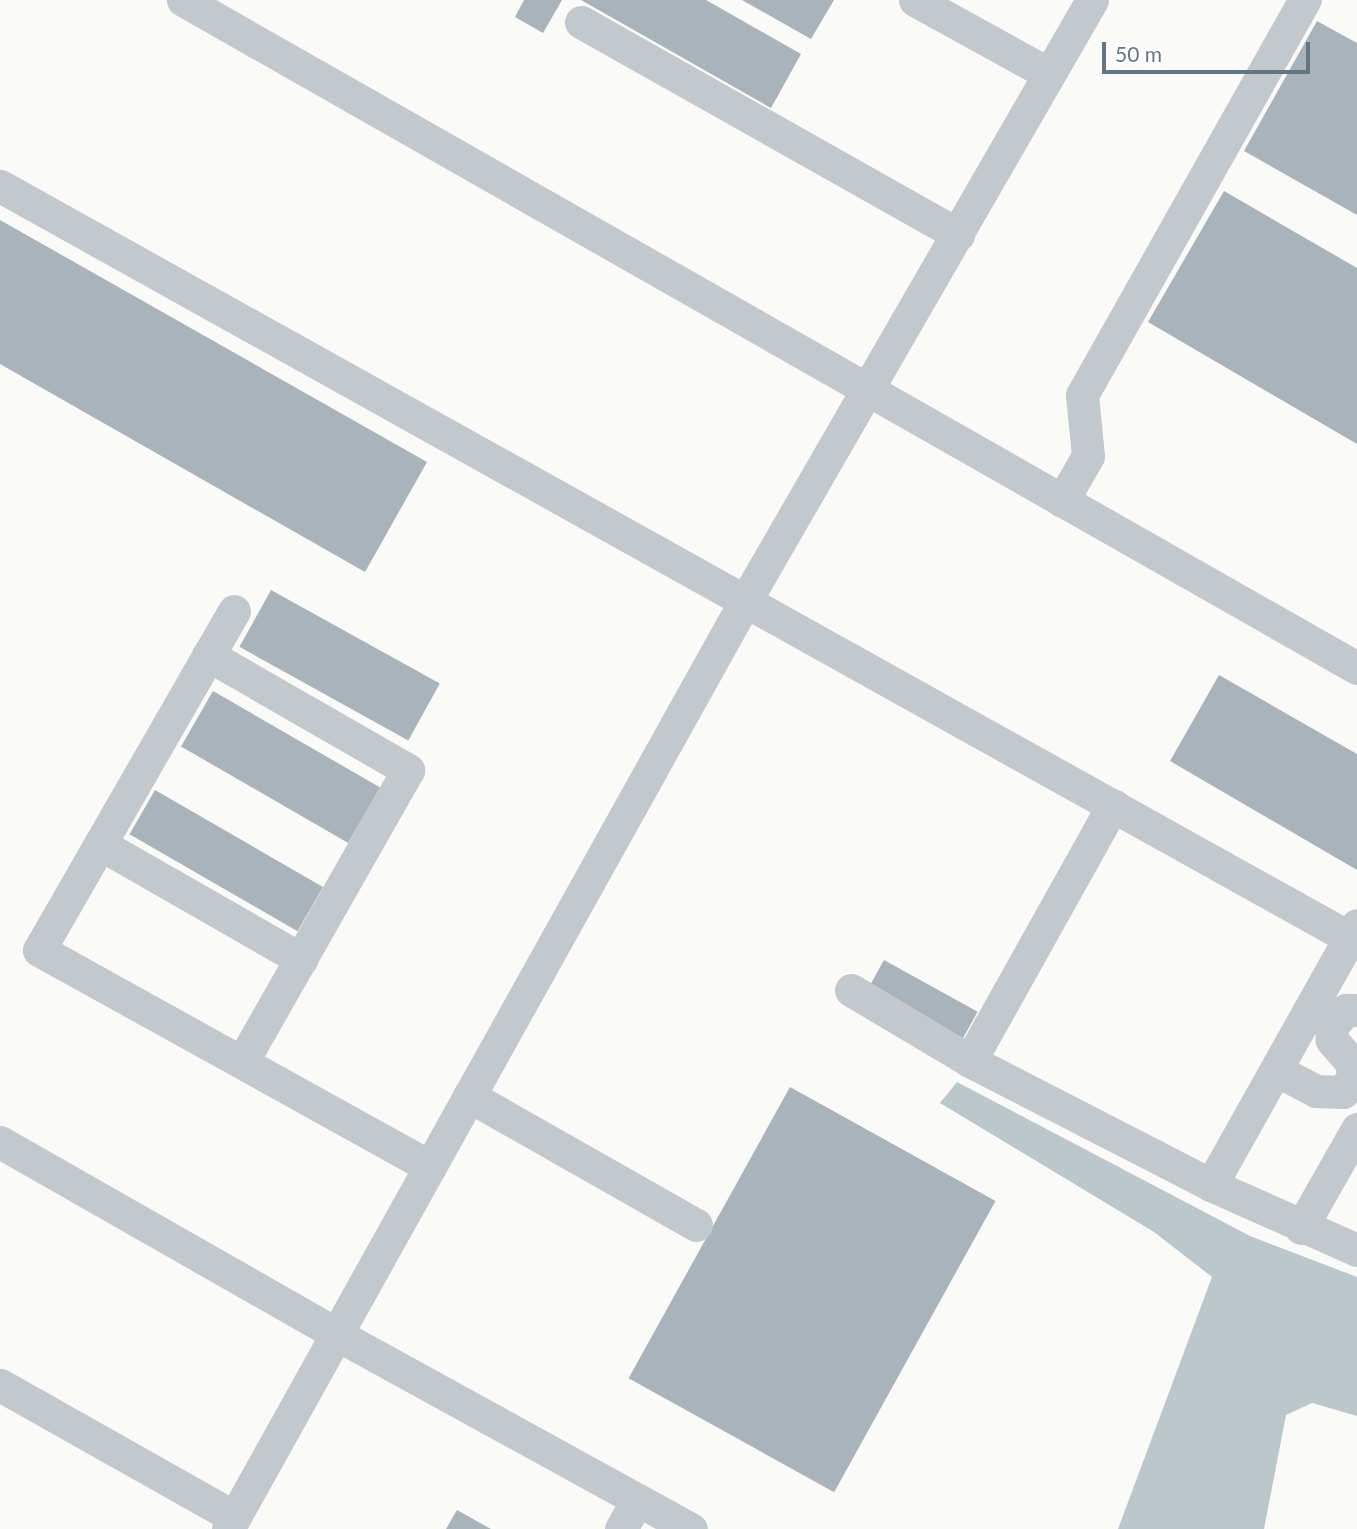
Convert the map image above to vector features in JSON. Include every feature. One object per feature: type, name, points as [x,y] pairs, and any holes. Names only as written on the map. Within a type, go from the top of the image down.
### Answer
[{"type":"street","points":[[183,0],[1357,668]]},
{"type":"street","points":[[915,0],[1049,74]]},
{"type":"street","points":[[0,1385],[231,1523],[744,603],[1092,0]]},
{"type":"street","points":[[1062,501],[1088,456],[1082,395],[1305,0]]},
{"type":"street","points":[[581,22],[958,234]]},
{"type":"street","points":[[0,186],[744,603],[1354,935],[1212,1185]]},
{"type":"street","points":[[234,611],[39,950],[430,1167]]},
{"type":"street","points":[[208,655],[408,770],[242,1062]]},
{"type":"street","points":[[970,1061],[1113,805]]},
{"type":"street","points":[[100,844],[301,959]]},
{"type":"street","points":[[850,990],[970,1061],[1212,1185],[1301,1228],[1357,1250]]},
{"type":"street","points":[[1276,1070],[1316,1091],[1343,1092],[1354,1075],[1350,1061],[1332,1040],[1331,1027],[1346,1010],[1357,1010]]},
{"type":"street","points":[[470,1096],[696,1225]]},
{"type":"street","points":[[1301,1228],[1348,1164],[1357,1129]]},
{"type":"street","points":[[1,1145],[337,1335],[691,1529]]},
{"type":"street","points":[[621,1529],[638,1500]]},
{"type":"shaded area","points":[[957,1082],[1250,1236],[1357,1277],[1357,1416],[1312,1403],[1286,1415],[1264,1529],[1118,1529],[1212,1277],[1154,1232],[940,1103]]},
{"type":"building","points":[[524,0],[562,0],[543,33],[515,17]]},
{"type":"building","points":[[581,0],[706,0],[801,54],[771,108]]},
{"type":"building","points":[[742,0],[834,0],[811,39]]},
{"type":"building","points":[[1317,21],[1357,43],[1357,215],[1244,151]]},
{"type":"building","points":[[1224,191],[1357,268],[1357,444],[1148,322]]},
{"type":"building","points":[[0,220],[427,462],[365,572],[0,364]]},
{"type":"building","points":[[271,590],[440,684],[408,740],[239,647]]},
{"type":"building","points":[[1219,675],[1357,754],[1357,870],[1170,761]]},
{"type":"building","points":[[213,691],[380,788],[348,843],[181,746]]},
{"type":"building","points":[[155,790],[323,887],[298,931],[130,834]]},
{"type":"building","points":[[884,960],[978,1012],[961,1042],[868,990]]},
{"type":"building","points":[[790,1087],[996,1201],[834,1492],[629,1378]]},
{"type":"building","points":[[457,1510],[491,1529],[446,1529]]}]
